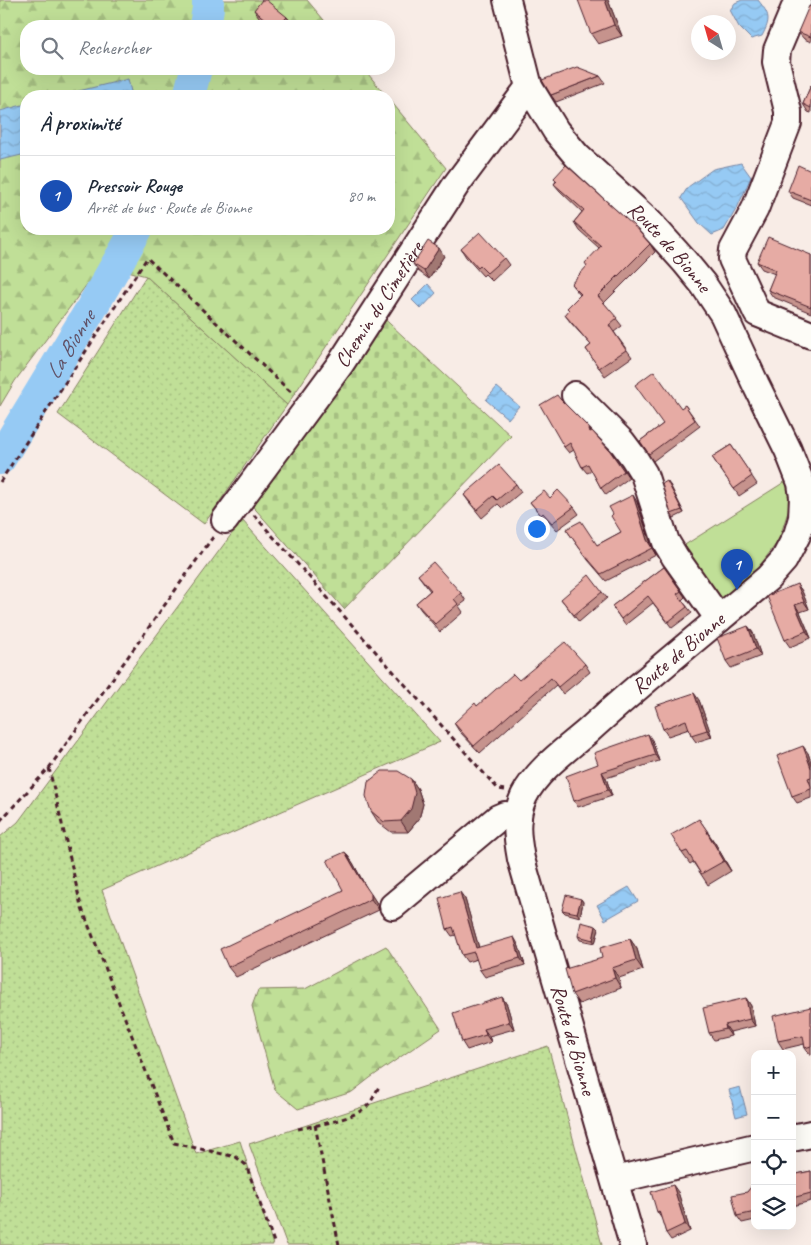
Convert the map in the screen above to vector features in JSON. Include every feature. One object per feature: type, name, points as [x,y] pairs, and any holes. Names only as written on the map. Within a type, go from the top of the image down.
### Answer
[{"type":"street","name":"Route de Bionne","points":[[507,0],[529,87],[556,131],[577,156],[650,223],[703,284],[723,314],[788,450],[806,482],[803,497],[806,520],[784,560],[768,578],[630,693],[537,776],[521,806],[516,835],[521,859],[634,1245]]},
{"type":"street","points":[[798,0],[777,50],[776,62],[788,111],[788,123],[755,209],[733,250],[732,258],[756,313],[811,335]]},
{"type":"street","name":"Chemin du Cimetière","points":[[233,510],[341,363],[456,185],[529,87]]},
{"type":"street","points":[[575,395],[622,442],[634,458],[644,474],[666,542],[719,619]]},
{"type":"street","points":[[393,906],[498,818],[521,806]]},
{"type":"street","points":[[796,1137],[811,1134]]},
{"type":"street","points":[[615,1180],[751,1148]]},
{"type":"path","points":[[0,482],[147,258],[308,408]]},
{"type":"path","points":[[0,821],[49,768],[233,510],[498,789],[521,806]]},
{"type":"path","points":[[49,768],[81,906],[174,1143],[236,1157],[246,1165],[275,1245]]},
{"type":"path","points":[[298,1129],[359,1112],[368,1105],[380,1085]]},
{"type":"path","points":[[315,1125],[339,1245]]},
{"type":"green space","points":[[0,0],[307,0],[324,20],[20,20],[20,75],[369,75],[381,90],[20,90],[20,235],[395,235],[395,106],[446,168],[287,405],[146,276],[102,264],[15,381],[0,406]]},
{"type":"green space","points":[[146,276],[287,405],[204,524],[58,414]]},
{"type":"green space","points":[[377,312],[511,436],[344,609],[248,501]]},
{"type":"green space","points":[[786,481],[790,505],[779,540],[758,568],[718,602],[680,548]]},
{"type":"green space","points":[[242,520],[440,742],[102,890],[196,1154],[240,1141],[273,1245],[0,1245],[0,837],[18,822]]},
{"type":"green space","points":[[386,946],[441,1029],[352,1092],[298,1109],[275,1090],[252,1006],[258,990],[305,989]]},
{"type":"green space","points":[[548,1046],[602,1245],[287,1245],[249,1144]]},
{"type":"water","points":[[742,0],[758,0],[768,17],[762,36],[751,39],[739,27],[736,21],[736,15],[733,15],[730,10],[735,3]]},
{"type":"water","points":[[128,79],[131,90],[83,90]]},
{"type":"water","points":[[20,106],[20,155],[0,160],[0,111]]},
{"type":"water","points":[[741,163],[751,177],[738,206],[724,230],[712,235],[699,223],[681,198],[688,187],[713,169]]},
{"type":"water","points":[[428,284],[436,293],[421,309],[412,300]]},
{"type":"water","points":[[497,387],[519,406],[508,419],[486,400]]},
{"type":"water","points":[[629,887],[638,901],[605,920],[597,905]]},
{"type":"water","points":[[740,1087],[747,1114],[736,1117],[729,1090]]},
{"type":"building","points":[[262,0],[266,0],[287,17],[284,20],[266,20],[254,10]]},
{"type":"building","points":[[578,0],[605,0],[614,25],[591,34]]},
{"type":"building","points":[[809,6],[811,7],[811,37],[798,32]]},
{"type":"building","points":[[577,67],[600,76],[551,95],[542,80]]},
{"type":"building","points":[[811,85],[811,108],[803,104]]},
{"type":"building","points":[[566,165],[634,226],[650,244],[598,296],[617,318],[609,325],[626,350],[599,368],[586,349],[591,345],[565,315],[569,310],[567,308],[581,294],[571,284],[587,266],[585,263],[601,246],[574,222],[584,210],[554,184],[557,181],[554,178]]},
{"type":"building","points":[[798,165],[811,171],[811,200],[788,191]]},
{"type":"building","points":[[480,232],[504,258],[487,273],[480,266],[478,268],[461,249]]},
{"type":"building","points":[[768,237],[811,255],[811,307],[768,290],[776,270],[757,262]]},
{"type":"building","points":[[428,241],[439,248],[424,271],[413,264]]},
{"type":"building","points":[[654,371],[681,408],[685,405],[695,420],[649,454],[640,441],[663,424],[635,385]]},
{"type":"building","points":[[557,395],[610,451],[624,471],[601,488],[588,464],[582,467],[570,443],[564,447],[540,405]]},
{"type":"building","points":[[731,445],[752,476],[734,489],[712,457]]},
{"type":"building","points":[[499,465],[516,484],[497,500],[493,496],[477,510],[464,495]]},
{"type":"building","points":[[667,481],[682,510],[671,514],[662,484]]},
{"type":"building","points":[[558,490],[574,507],[552,523],[543,513],[541,515],[530,502],[544,491],[550,498]]},
{"type":"building","points":[[633,495],[647,540],[652,548],[601,574],[566,529],[581,521],[597,545],[621,532],[611,516],[613,514],[609,507]]},
{"type":"building","points":[[433,562],[461,593],[454,599],[458,604],[435,624],[416,603],[431,590],[418,575]]},
{"type":"building","points":[[664,567],[681,591],[677,594],[687,607],[668,622],[648,596],[621,619],[612,606]]},
{"type":"building","points":[[589,575],[602,592],[574,615],[561,599]]},
{"type":"building","points":[[797,584],[804,602],[795,605],[806,631],[785,640],[767,596]]},
{"type":"building","points":[[748,626],[756,649],[726,661],[717,638]]},
{"type":"building","points":[[565,642],[585,664],[558,687],[551,678],[474,746],[454,723],[475,703],[477,706],[513,674],[519,680]]},
{"type":"building","points":[[694,693],[707,730],[691,735],[686,720],[663,729],[655,706]]},
{"type":"building","points":[[648,734],[655,755],[602,772],[608,790],[574,801],[566,776],[598,764],[594,753]]},
{"type":"building","points":[[803,746],[811,768],[811,777],[808,778],[811,789],[792,796],[777,756]]},
{"type":"building","points":[[382,771],[398,771],[411,779],[415,793],[411,809],[401,821],[384,822],[371,811],[366,796],[368,782]]},
{"type":"building","points":[[699,819],[724,861],[701,874],[687,851],[682,853],[671,835]]},
{"type":"building","points":[[345,852],[371,894],[371,899],[228,967],[220,949],[343,890],[327,860]]},
{"type":"building","points":[[460,892],[476,948],[514,937],[520,958],[480,970],[474,952],[462,955],[453,927],[447,929],[439,898]]},
{"type":"building","points":[[566,895],[581,899],[577,913],[562,910]]},
{"type":"building","points":[[581,922],[596,926],[593,940],[578,936]]},
{"type":"building","points":[[630,939],[636,960],[612,968],[615,978],[572,994],[565,969],[602,958],[600,948]]},
{"type":"building","points":[[502,997],[509,1022],[484,1029],[486,1035],[462,1042],[453,1013]]},
{"type":"building","points":[[746,998],[750,1019],[725,1025],[726,1029],[709,1033],[703,1008]]},
{"type":"building","points":[[811,1007],[811,1046],[805,1048],[803,1036],[778,1041],[773,1016]]},
{"type":"building","points":[[811,1171],[811,1193],[796,1197],[796,1174]]},
{"type":"building","points":[[673,1185],[685,1224],[666,1233],[651,1192]]},
{"type":"building","points":[[751,1187],[751,1213],[737,1216],[732,1195],[747,1192]]},
{"type":"waterway","name":"La Bionne","points":[[206,20],[208,0]]},
{"type":"waterway","name":"La Bionne","points":[[191,90],[194,75]]},
{"type":"waterway","name":"La Bionne","points":[[0,459],[134,235]]},
{"type":"place","name":"Pressoir Rouge","points":[[737,590]]}]
